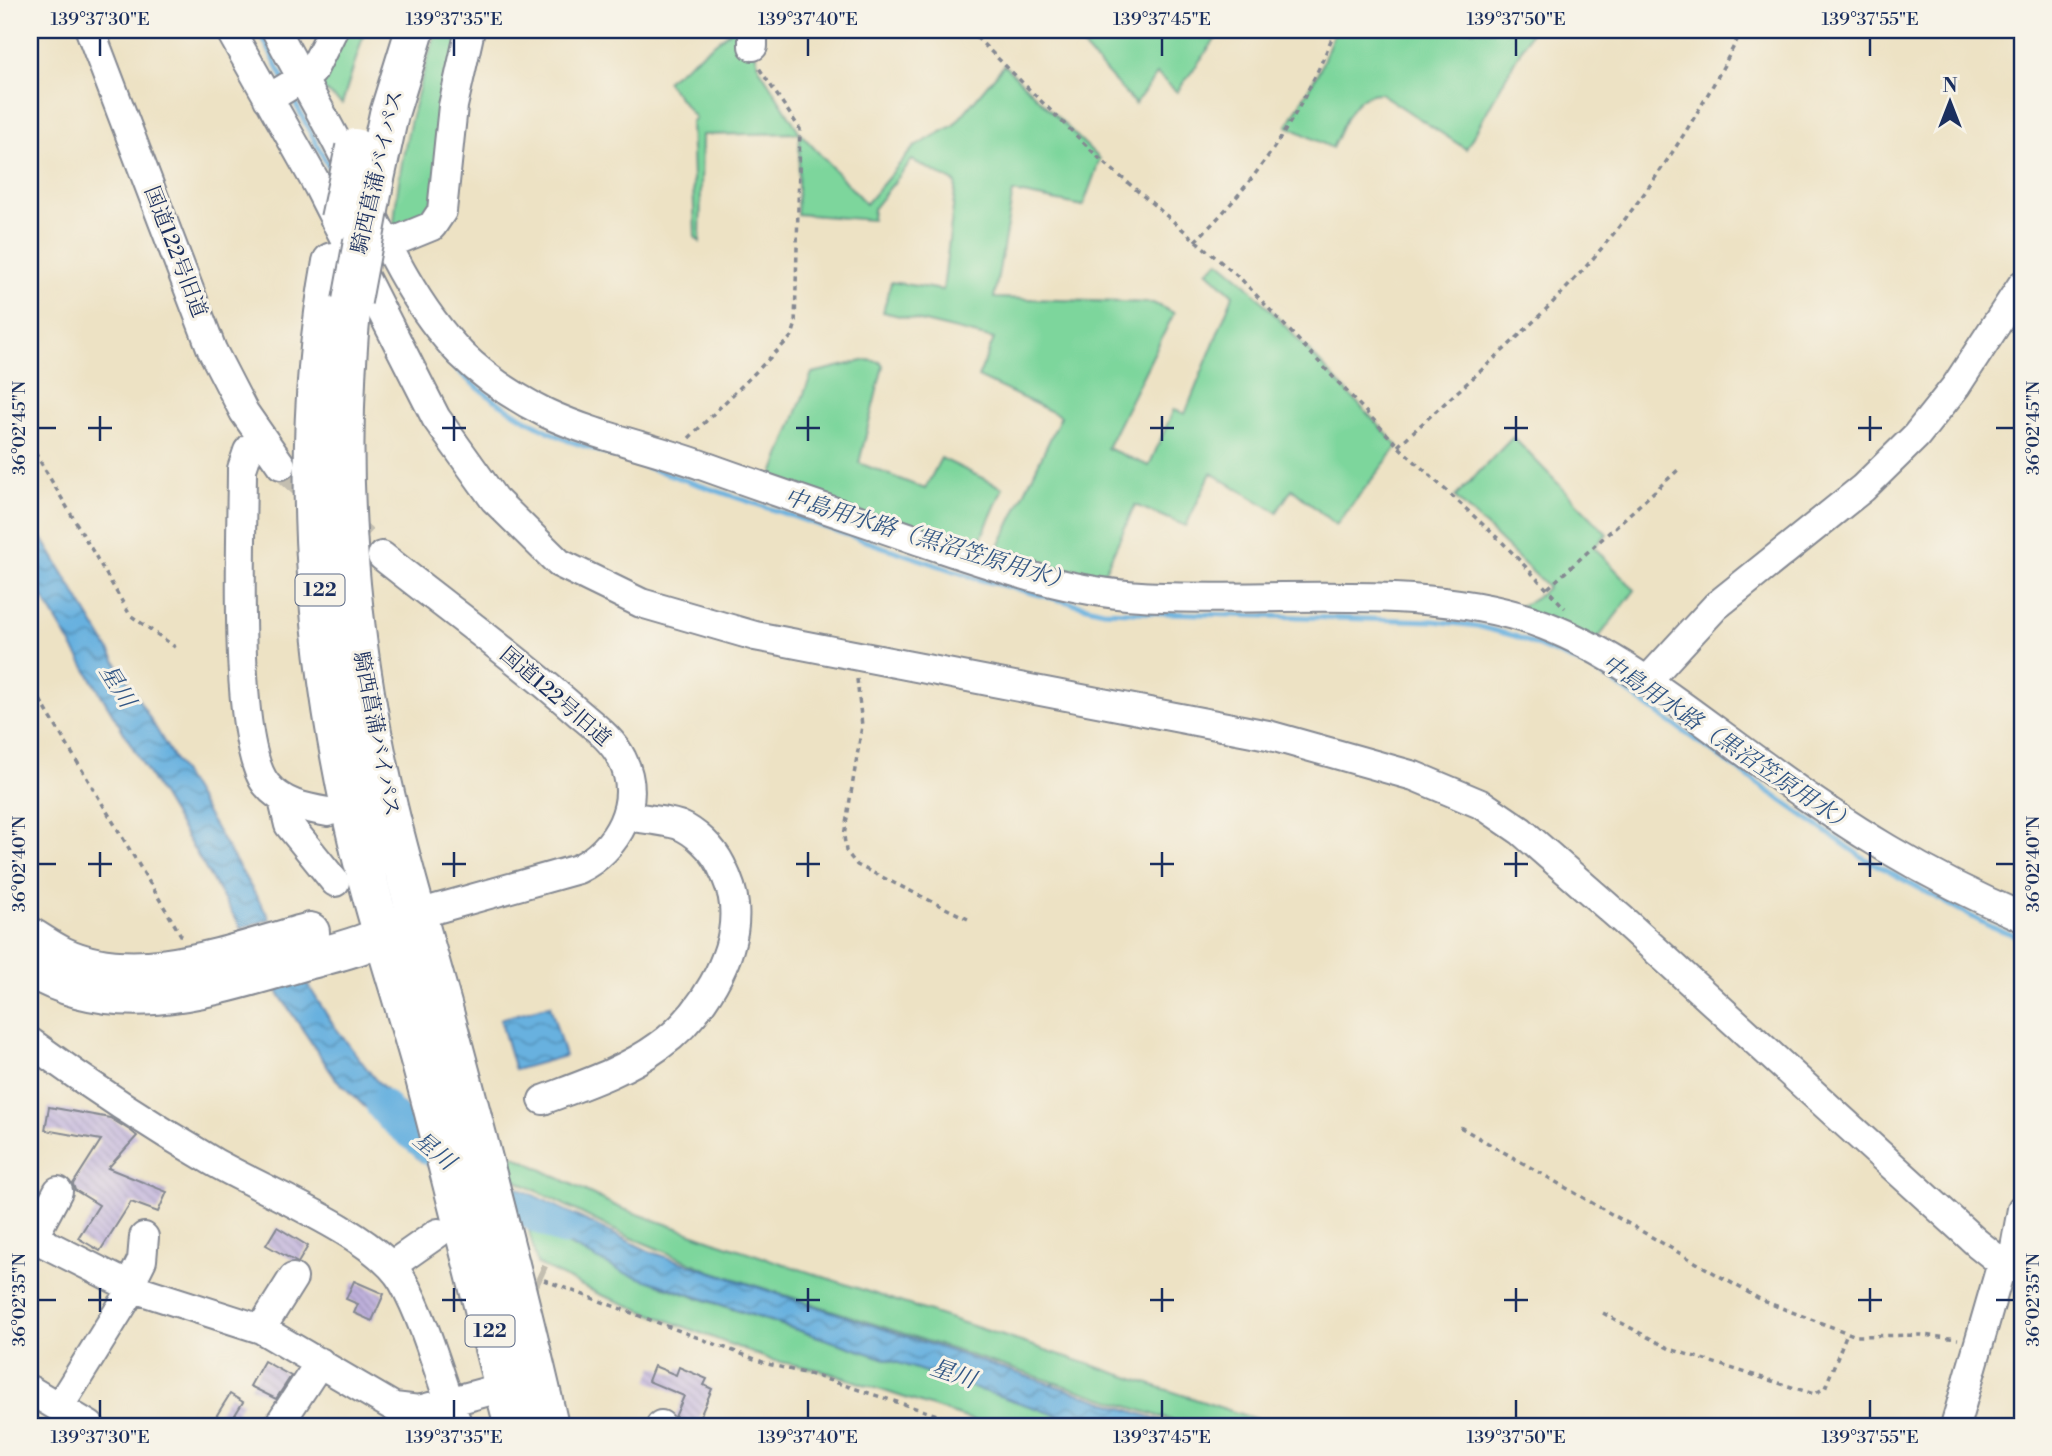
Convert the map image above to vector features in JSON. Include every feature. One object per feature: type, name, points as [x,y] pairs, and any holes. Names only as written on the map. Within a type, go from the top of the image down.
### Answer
[{"type":"highway","name":"騎西菖蒲バイパス","points":[[388,30],[355,148],[321,332],[314,450],[320,590],[332,708],[353,821],[421,1064],[476,1243],[549,1426]]},
{"type":"highway","name":"騎西菖蒲バイパス","points":[[415,30],[389,114],[373,183],[352,300],[344,428],[348,524],[358,641],[389,811],[418,914],[460,1103],[476,1243],[503,1387],[514,1426]]},
{"type":"highway","points":[[30,937],[64,957],[117,970],[145,971],[324,942],[418,914]]},
{"type":"highway","points":[[30,968],[80,991],[120,996],[190,992],[211,962]]},
{"type":"highway","points":[[476,1243],[533,1426]]},
{"type":"street","name":"国道122号旧道","points":[[89,30],[212,350],[228,384],[260,437],[281,465]]},
{"type":"street","points":[[230,30],[286,88],[388,244],[432,320],[447,338],[503,388],[548,414],[965,556],[1080,589],[1152,597],[1402,599],[1456,604],[1544,625],[1595,650],[1646,682],[1865,837],[1936,878],[2022,917]]},
{"type":"street","points":[[276,30],[286,88],[318,186],[436,418],[494,499],[529,537],[559,563],[641,603],[755,636],[1268,736],[1414,776],[1483,806],[1521,831],[2012,1266]]},
{"type":"street","points":[[286,88],[318,64],[333,30]]},
{"type":"street","points":[[388,244],[432,226],[442,211],[453,106],[470,30]]},
{"type":"street","points":[[1646,682],[1716,606],[1863,488],[1916,436],[1956,386],[2022,285]]},
{"type":"street","points":[[260,437],[248,451],[242,469],[243,665],[246,713],[256,761],[265,783],[283,800],[328,812]]},
{"type":"street","name":"国道122号旧道","points":[[382,556],[553,691],[609,740],[623,759],[628,778],[630,800],[626,816],[615,839],[598,859],[578,869],[418,914]]},
{"type":"street","points":[[283,800],[289,825],[335,882]]},
{"type":"street","points":[[543,1100],[603,1077],[659,1046],[699,1010],[721,968],[732,934],[735,906],[728,881],[716,855],[703,841],[679,825],[626,816]]},
{"type":"street","points":[[30,1042],[116,1105],[215,1164],[326,1220],[391,1266],[403,1282],[453,1415]]},
{"type":"street","points":[[58,1191],[32,1237],[131,1287],[261,1329],[394,1407],[453,1415],[503,1387]]},
{"type":"street","points":[[1955,1426],[1980,1344],[2012,1266],[2022,1209]]},
{"type":"street","points":[[59,1407],[131,1287],[142,1261],[144,1237]]},
{"type":"street","points":[[391,1266],[476,1243]]},
{"type":"street","points":[[261,1329],[293,1278]]},
{"type":"street","points":[[278,1426],[320,1362]]},
{"type":"street","points":[[30,1390],[90,1426]]},
{"type":"path","points":[[969,30],[1100,159],[1242,281],[1398,446],[1566,608]]},
{"type":"path","points":[[1195,241],[1244,189],[1264,161],[1311,87],[1335,30]]},
{"type":"path","points":[[1398,446],[1558,297],[1641,201],[1721,73],[1742,30]]},
{"type":"path","points":[[678,457],[683,444],[792,336],[795,326],[800,129],[760,69],[753,38]]},
{"type":"path","points":[[30,444],[130,615],[175,647]]},
{"type":"path","points":[[1548,588],[1678,470]]},
{"type":"path","points":[[855,654],[862,726],[844,836],[846,851],[857,865],[970,920]]},
{"type":"path","points":[[30,683],[211,962]]},
{"type":"path","points":[[1460,1127],[1763,1301],[1847,1333],[1872,1338],[1922,1335],[1980,1344]]},
{"type":"path","points":[[542,1280],[768,1364],[816,1376],[971,1426]]},
{"type":"path","points":[[1603,1313],[1670,1349],[1814,1394],[1825,1388],[1847,1333]]},
{"type":"green space","points":[[342,30],[365,30],[342,104],[320,86]]},
{"type":"green space","points":[[437,30],[462,30],[431,212],[399,228],[394,224],[404,150],[415,101]]},
{"type":"green space","points":[[732,30],[739,30],[753,46],[760,69],[800,133],[702,135],[700,242],[695,237],[691,122],[695,118],[666,81]]},
{"type":"green space","points":[[1068,30],[1222,30],[1177,92],[1157,74],[1135,104]]},
{"type":"green space","points":[[1335,30],[1532,30],[1466,149],[1380,93],[1370,94],[1355,104],[1332,148],[1287,126],[1320,69]]},
{"type":"green space","points":[[1004,65],[1100,159],[1083,206],[1013,192],[994,298],[1153,303],[1174,313],[1107,448],[1149,466],[1174,409],[1185,414],[1233,295],[1207,271],[1219,261],[1242,280],[1398,446],[1336,525],[1292,489],[1277,512],[1211,473],[1186,526],[1135,505],[1100,582],[994,557],[1061,416],[978,377],[994,339],[883,312],[891,282],[943,290],[956,183],[912,160],[873,209],[872,220],[797,214],[800,133],[866,204],[914,147],[954,125]]},
{"type":"green space","points":[[867,360],[880,362],[883,366],[859,463],[925,489],[941,458],[1003,488],[975,552],[770,482],[812,373]]},
{"type":"green space","points":[[1513,437],[1607,534],[1594,547],[1635,590],[1596,641],[1515,608],[1532,601],[1548,587],[1455,497]]},
{"type":"green space","points":[[508,1153],[618,1207],[1277,1426],[1189,1426],[711,1271],[620,1233],[515,1180]]},
{"type":"green space","points":[[528,1227],[664,1287],[1092,1426],[990,1426],[821,1370],[771,1360],[599,1294],[537,1264]]},
{"type":"water","points":[[30,518],[270,919],[241,928],[30,576]]},
{"type":"water","points":[[303,977],[332,1023],[375,1079],[407,1109],[420,1160],[335,1078],[273,985]]},
{"type":"water","points":[[550,1005],[565,1056],[515,1070],[500,1019]]},
{"type":"water","points":[[518,1188],[651,1252],[1177,1426],[1090,1426],[622,1272],[526,1222]]},
{"type":"building","points":[[49,1107],[110,1118],[131,1131],[137,1136],[108,1168],[167,1192],[158,1212],[131,1202],[100,1251],[78,1238],[99,1205],[75,1190],[73,1184],[101,1140],[45,1130]]},
{"type":"building","points":[[277,1227],[308,1246],[298,1263],[266,1245]]},
{"type":"building","points":[[354,1281],[384,1294],[372,1321],[354,1313],[358,1304],[346,1299]]},
{"type":"building","points":[[264,1361],[291,1376],[276,1399],[250,1386]]},
{"type":"building","points":[[654,1366],[676,1375],[679,1367],[707,1379],[704,1385],[712,1389],[696,1426],[678,1426],[675,1417],[684,1396],[648,1381]]},
{"type":"building","points":[[230,1394],[243,1402],[228,1426],[210,1426]]},
{"type":"waterway","name":"中島用水路（黒沼笠原用水）","points":[[259,30],[284,80]]},
{"type":"waterway","name":"中島用水路（黒沼笠原用水）","points":[[291,95],[334,177]]},
{"type":"waterway","name":"中島用水路（黒沼笠原用水）","points":[[391,280],[407,308]]},
{"type":"waterway","name":"中島用水路（黒沼笠原用水）","points":[[421,327],[451,364],[487,394],[526,420],[569,441],[978,579],[1103,611],[1434,621],[1477,626],[1515,636],[1606,677],[1862,857],[1989,926],[2022,938]]},
{"type":"waterway","name":"星川","points":[[382,1105],[391,1116],[482,1190],[564,1229]]},
{"type":"tunnel","points":[[281,465],[382,556]]},
{"type":"tunnel","points":[[498,1260],[542,1280]]}]
